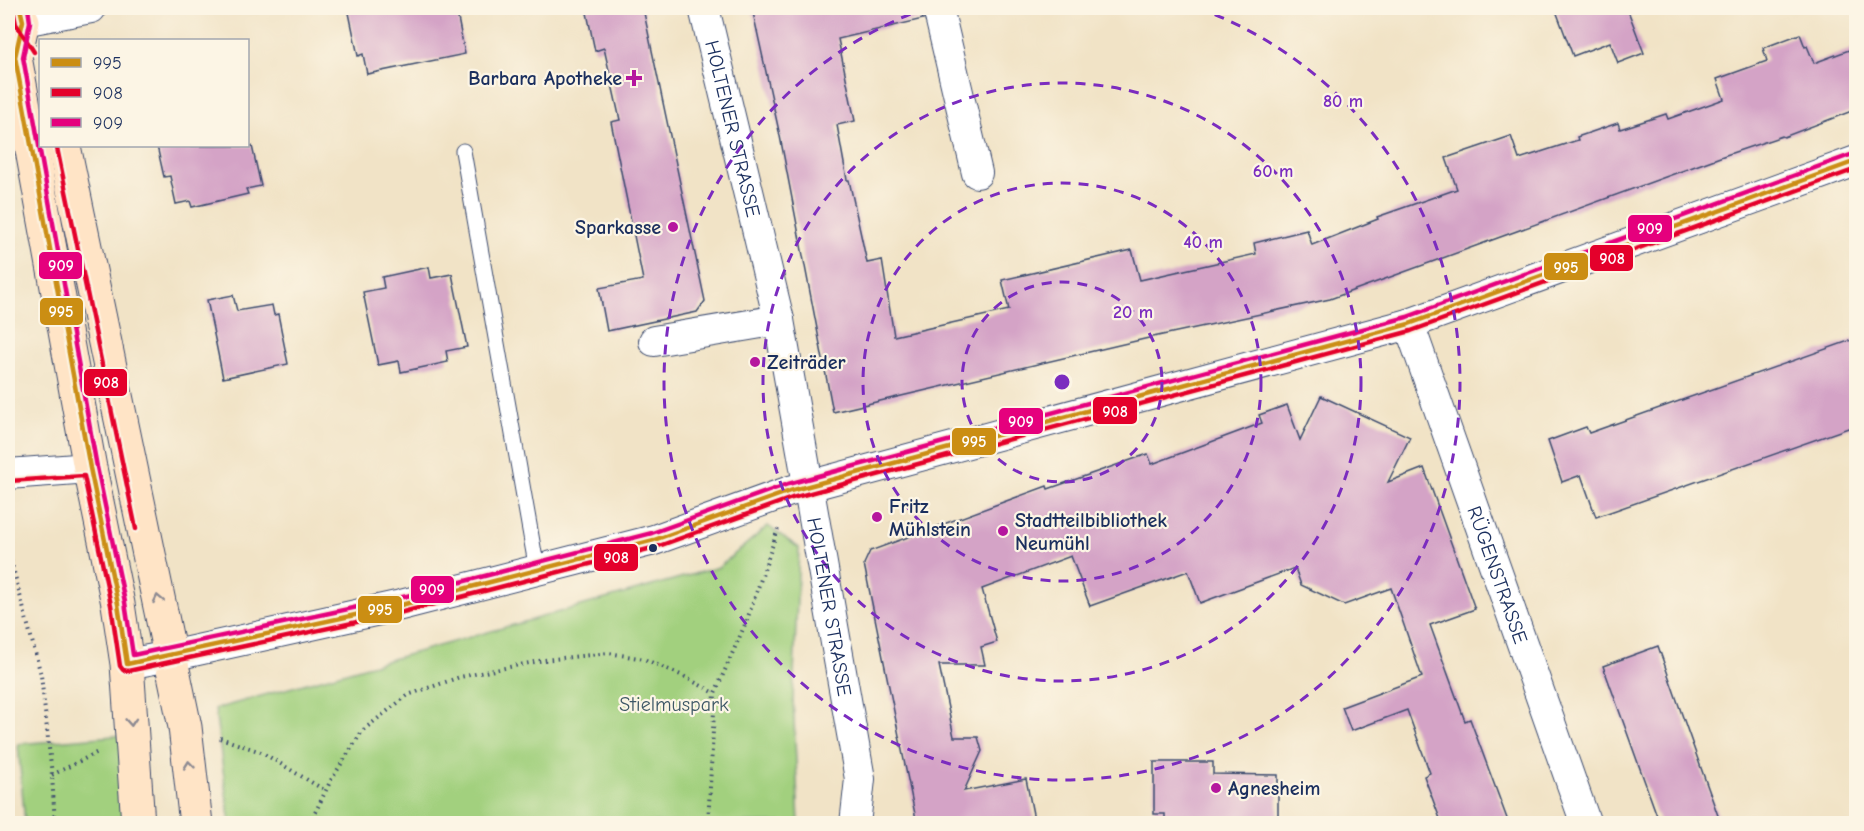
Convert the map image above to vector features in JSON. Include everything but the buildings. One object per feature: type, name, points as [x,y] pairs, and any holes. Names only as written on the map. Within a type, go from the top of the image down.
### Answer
[{"type":"street","points":[[22,14],[91,8]]},
{"type":"street","name":"HOLTENER STRASSE","points":[[704,8],[779,320],[799,489],[860,779],[855,824]]},
{"type":"street","points":[[938,8],[977,174]]},
{"type":"street","points":[[22,14],[39,46]]},
{"type":"street","points":[[22,14],[15,57],[117,604],[126,663],[138,824]]},
{"type":"street","points":[[64,147],[185,727],[196,824]]},
{"type":"street","points":[[126,663],[170,656],[398,606],[654,540],[799,489],[1410,324],[1857,161]]},
{"type":"street","points":[[654,341],[779,320]]},
{"type":"street","name":"RÜGENSTRASSE","points":[[1410,324],[1586,824]]},
{"type":"street","points":[[8,474],[90,468]]},
{"type":"lane","points":[[464,151],[537,570]]},
{"type":"path","points":[[708,824],[715,693],[799,489]]},
{"type":"path","points":[[8,549],[41,675],[55,824]]},
{"type":"path","points":[[314,824],[314,817],[326,791],[363,730],[408,694],[460,677],[544,660],[609,653],[644,658],[715,693]]},
{"type":"path","points":[[185,727],[261,752],[326,791]]},
{"type":"path","points":[[52,775],[132,734]]},
{"type":"green space","name":"Stielmuspark","points":[[768,526],[799,548],[793,699],[799,823],[230,823],[215,709],[719,567]]},
{"type":"green space","points":[[126,735],[132,823],[25,823],[18,744]]},
{"type":"transit line","name":"995","points":[[20,8],[23,21],[15,57],[90,468],[118,604],[127,664],[397,606],[654,540],[790,491],[1409,324],[1856,161]]},
{"type":"transit line","name":"909","points":[[28,8],[30,22],[23,57],[39,146]]},
{"type":"transit line","name":"908","points":[[13,10],[16,24],[34,52]]},
{"type":"transit line","name":"909","points":[[39,147],[133,655],[395,599],[652,533],[788,484],[1407,317],[1853,154]]},
{"type":"transit line","name":"908","points":[[57,148],[136,529]]},
{"type":"transit line","name":"908","points":[[9,481],[84,476],[111,605],[120,666],[123,670],[128,671],[399,613],[656,547],[792,498],[1411,331],[1856,169]]},
{"type":"place","name":"Barbara Apotheke","points":[[634,78]]},
{"type":"place","name":"Sparkasse","points":[[673,227]]},
{"type":"place","name":"Zeiträder","points":[[755,362]]},
{"type":"place","name":"Fritz Mühlstein","points":[[877,517]]},
{"type":"place","name":"Stadtteilbibliothek Neumühl","points":[[1003,531]]},
{"type":"place","name":"Agnesheim","points":[[1216,788]]}]
